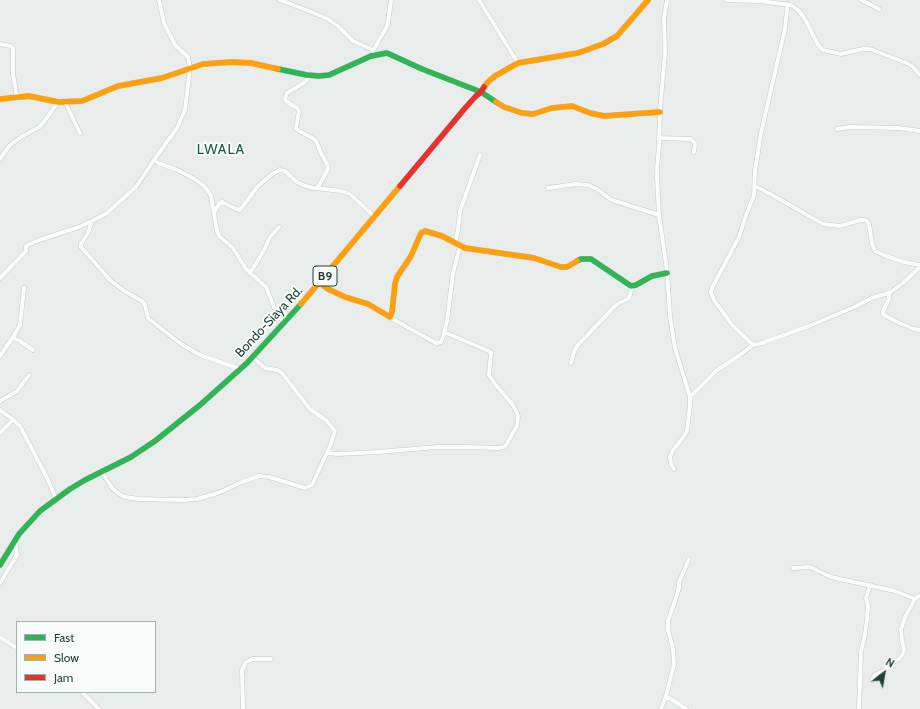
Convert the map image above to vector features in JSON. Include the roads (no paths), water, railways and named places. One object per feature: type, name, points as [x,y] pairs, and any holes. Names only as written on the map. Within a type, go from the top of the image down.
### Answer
[{"type":"main road","name":"Bondo-Siaya Rd.","points":[[0,564],[15,540],[40,511],[79,484],[101,471],[131,457],[162,436],[241,369],[320,282],[494,76],[518,63],[591,50],[617,36],[648,0]]},
{"type":"main road","points":[[0,99],[29,96],[58,102],[82,100],[118,86],[162,78],[209,63],[244,62],[310,76],[329,75],[371,56],[383,53],[390,54],[481,92],[504,107],[529,114],[538,113],[552,108],[572,106],[590,113],[604,116],[660,112]]},
{"type":"main road","points":[[320,282],[328,289],[345,297],[368,304],[389,317],[391,316],[392,312],[397,277],[411,256],[421,233],[425,231],[470,249],[534,258],[564,267],[581,260],[591,259],[632,286],[652,276],[667,273]]},
{"type":"street","points":[[0,278],[26,251],[26,246],[92,222],[112,208],[136,187],[177,128],[185,110],[190,68],[188,57],[175,45],[164,23],[159,0]]},
{"type":"street","points":[[280,0],[328,19],[352,41],[373,50]]},
{"type":"street","points":[[371,56],[388,23],[392,0]]},
{"type":"street","points":[[479,0],[518,63]]},
{"type":"street","points":[[667,0],[664,19],[665,53],[657,169],[659,215],[667,273],[669,309],[675,348],[690,397],[687,430],[670,457],[671,464],[674,469]]},
{"type":"street","points":[[727,0],[787,4],[798,10],[806,21],[818,45],[823,50],[842,54],[863,49],[870,49],[909,64],[920,75]]},
{"type":"street","points":[[861,0],[879,9]]},
{"type":"street","points":[[753,345],[733,326],[712,297],[711,292],[739,237],[754,195],[755,171],[761,133],[785,28],[787,4]]},
{"type":"street","points":[[0,44],[11,46],[13,48],[13,74],[16,97]]},
{"type":"street","points":[[310,76],[306,82],[287,93],[285,98],[286,101],[297,108],[299,112],[296,128],[314,138],[328,166],[327,171],[316,188]]},
{"type":"street","points":[[0,159],[9,146],[39,127],[58,102]]},
{"type":"street","points":[[66,102],[80,133]]},
{"type":"street","points":[[837,129],[850,127],[899,128],[920,131]]},
{"type":"street","points":[[660,138],[692,139],[695,143],[694,152]]},
{"type":"street","points":[[455,242],[460,211],[480,155]]},
{"type":"street","points":[[154,160],[193,178],[204,186],[210,194],[217,231],[220,237],[232,248],[250,273],[267,289],[274,307],[284,323]]},
{"type":"street","points":[[214,212],[222,202],[240,210],[258,186],[280,170],[285,171],[297,182],[310,188],[348,193],[375,216]]},
{"type":"street","points":[[548,188],[576,184],[588,185],[615,201],[659,215]]},
{"type":"street","points":[[755,186],[823,224],[840,226],[860,220],[866,220],[869,224],[872,244],[875,251],[881,255],[920,266]]},
{"type":"street","points":[[92,222],[81,244],[81,247],[111,281],[142,301],[145,305],[148,318],[181,344],[200,355],[241,369]]},
{"type":"street","points":[[250,273],[270,237],[279,227]]},
{"type":"street","points":[[389,317],[422,336],[437,343],[441,342],[447,321],[453,273],[460,246]]},
{"type":"street","points":[[690,397],[716,371],[753,345],[809,326],[872,298],[889,293],[898,287],[920,266]]},
{"type":"street","points":[[571,363],[577,346],[617,304],[628,299],[632,286]]},
{"type":"street","points":[[0,356],[20,325],[24,288]]},
{"type":"street","points":[[889,293],[889,299],[882,310],[883,314],[897,322],[920,330]]},
{"type":"street","points":[[327,454],[442,447],[504,447],[517,426],[518,416],[512,404],[489,375],[492,352],[444,332]]},
{"type":"street","points":[[13,338],[33,350]]},
{"type":"street","points":[[101,471],[116,492],[125,497],[139,499],[191,500],[207,496],[259,476],[269,477],[306,488],[312,485],[327,454],[335,431],[310,409],[280,372],[265,368],[252,357]]},
{"type":"street","points":[[0,401],[17,391],[29,375]]},
{"type":"street","points":[[0,410],[20,426],[48,480],[56,499]]},
{"type":"street","points":[[0,433],[13,420]]},
{"type":"street","points":[[0,583],[17,556],[15,540]]},
{"type":"street","points":[[661,709],[672,672],[674,657],[668,630],[668,621],[679,588],[679,582],[689,558]]},
{"type":"street","points":[[793,568],[810,567],[831,577],[895,591],[915,599]]},
{"type":"street","points":[[859,709],[861,652],[868,613],[866,598],[870,585]]},
{"type":"street","points":[[872,680],[890,664],[899,659],[903,654],[904,649],[901,631],[906,615],[915,599],[920,596]]},
{"type":"street","points":[[0,637],[16,647]]},
{"type":"street","points":[[243,709],[242,670],[246,662],[253,659],[271,659]]},
{"type":"street","points":[[83,693],[99,709]]},
{"type":"street","points":[[666,696],[686,709]]},
{"type":"district","name":"LWALA","points":[[221,150]]}]
